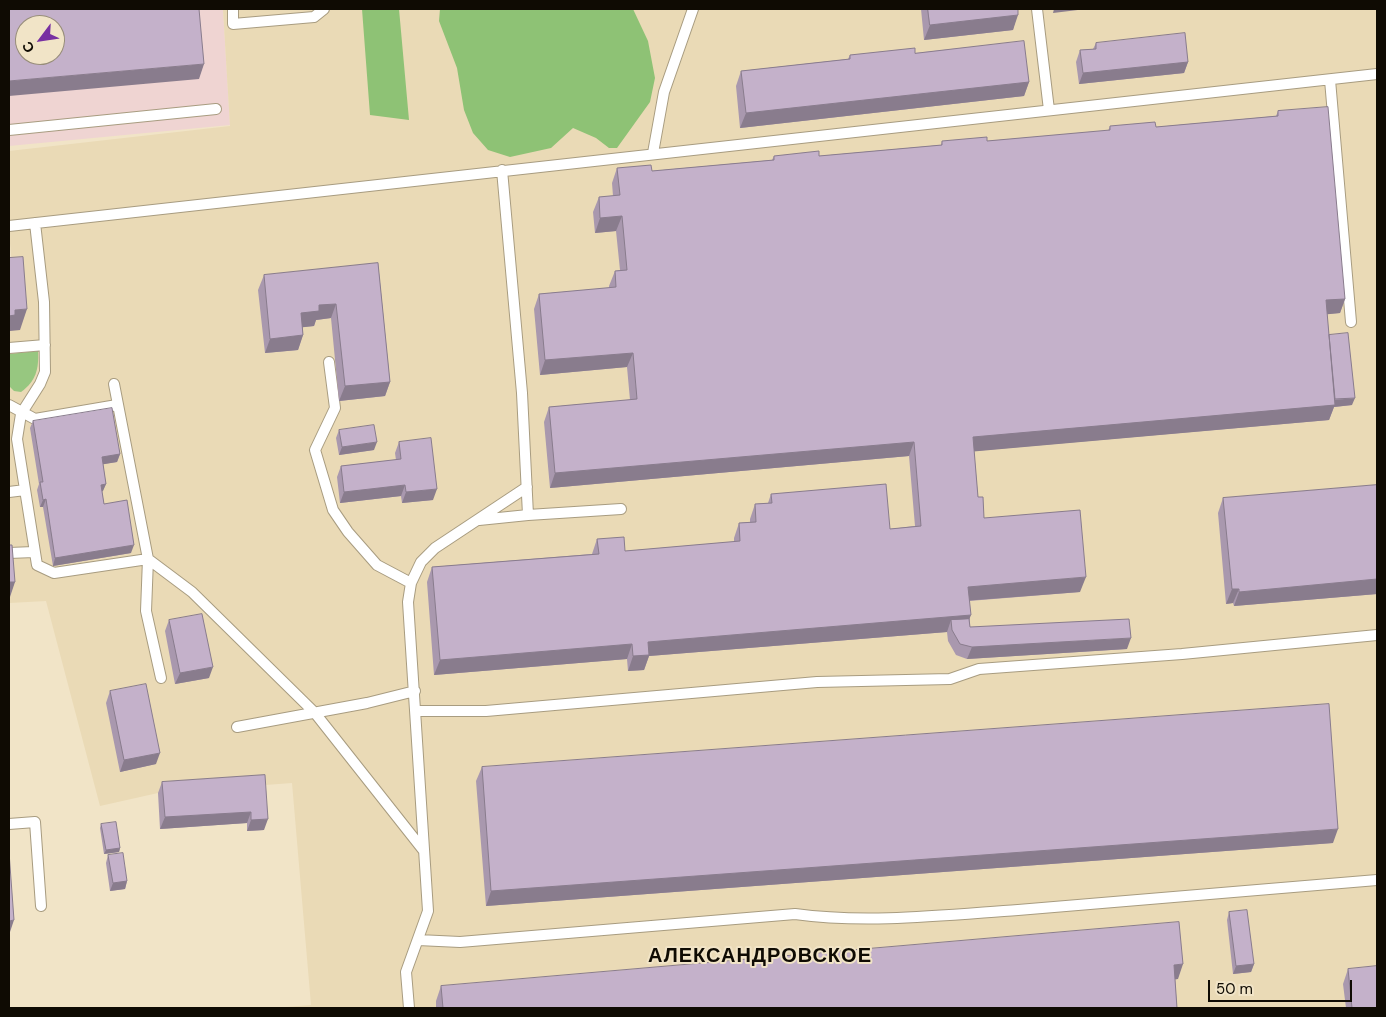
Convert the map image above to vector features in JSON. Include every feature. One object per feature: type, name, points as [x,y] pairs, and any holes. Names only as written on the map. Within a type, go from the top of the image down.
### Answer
[{"type":"lane","points":[[232,9],[233,24],[314,17],[324,9]]},
{"type":"lane","points":[[653,153],[664,92],[693,9]]},
{"type":"lane","points":[[1037,9],[1050,110]]},
{"type":"lane","points":[[9,226],[1377,74]]},
{"type":"lane","points":[[1330,80],[1351,322]]},
{"type":"lane","points":[[9,130],[216,109]]},
{"type":"lane","points":[[502,170],[522,393],[528,516]]},
{"type":"lane","points":[[36,222],[44,302],[45,372],[40,384],[21,414],[17,439],[37,564],[54,573],[148,559],[192,592],[315,713],[424,851]]},
{"type":"lane","points":[[9,348],[45,345]]},
{"type":"lane","points":[[329,362],[335,408],[315,450],[330,502],[348,532],[377,565],[411,584]]},
{"type":"lane","points":[[114,384],[148,559],[146,611],[161,678]]},
{"type":"lane","points":[[9,405],[21,414],[35,419],[117,405]]},
{"type":"lane","points":[[409,1008],[406,972],[428,911],[408,602],[411,584],[421,562],[435,548],[527,487]]},
{"type":"lane","points":[[9,492],[25,490]]},
{"type":"lane","points":[[476,520],[621,508]]},
{"type":"lane","points":[[9,553],[34,552]]},
{"type":"lane","points":[[415,711],[486,711],[817,682],[950,679],[979,669],[1182,654],[1377,635]]},
{"type":"lane","points":[[237,727],[315,713],[415,691]]},
{"type":"lane","points":[[9,824],[35,822],[41,906]]},
{"type":"lane","points":[[418,940],[460,942],[795,914],[826,918],[952,914],[1201,896],[1377,880]]},
{"type":"shaded area","points":[[9,9],[223,9],[230,125],[9,146]]},
{"type":"shaded area","points":[[223,9],[1377,9],[1377,1008],[273,1008],[311,1005],[292,783],[158,793],[100,806],[46,601],[9,603],[9,278],[12,267],[9,231],[9,151],[230,126]]},
{"type":"green space","points":[[362,9],[399,9],[409,120],[370,115]]},
{"type":"green space","points":[[440,9],[633,9],[648,41],[655,78],[650,102],[617,148],[609,148],[596,138],[573,128],[551,148],[510,157],[488,150],[473,133],[464,110],[457,68],[439,21]]},
{"type":"green space","points":[[38,351],[37,369],[33,379],[21,392],[14,391],[9,386],[9,354]]},
{"type":"building","points":[[9,9],[199,9],[204,64],[9,81]]},
{"type":"building","points":[[928,9],[1018,9],[1018,15],[930,25]]},
{"type":"building","points":[[1185,33],[1188,62],[1083,73],[1080,50],[1096,49],[1096,43]]},
{"type":"building","points":[[1024,41],[1029,82],[746,113],[741,71],[850,59],[850,55],[915,48],[915,53]]},
{"type":"building","points":[[1328,107],[1345,299],[1326,300],[1335,405],[973,437],[978,497],[983,497],[984,518],[1080,510],[1086,577],[968,587],[971,615],[648,642],[649,655],[633,656],[632,644],[440,660],[432,567],[599,554],[597,539],[624,537],[625,551],[740,541],[739,523],[756,522],[755,504],[772,503],[771,494],[886,484],[890,529],[921,526],[914,442],[555,473],[549,407],[637,399],[633,353],[545,360],[539,294],[616,287],[615,271],[627,270],[622,216],[600,218],[599,197],[620,195],[617,168],[651,165],[652,171],[774,160],[774,156],[819,151],[819,156],[942,145],[942,141],[987,137],[987,141],[1110,130],[1110,126],[1155,122],[1156,127],[1278,116],[1278,111]]},
{"type":"building","points":[[23,257],[27,309],[15,310],[15,315],[9,316],[9,258]]},
{"type":"building","points":[[378,263],[390,382],[345,386],[336,304],[319,305],[319,311],[301,313],[303,335],[270,339],[264,275]]},
{"type":"building","points":[[1348,333],[1355,398],[1335,399],[1329,335]]},
{"type":"building","points":[[112,408],[120,454],[102,457],[106,484],[101,485],[104,504],[127,500],[134,545],[55,558],[46,499],[43,500],[40,482],[43,482],[33,421]]},
{"type":"building","points":[[374,425],[377,442],[342,447],[339,430]]},
{"type":"building","points":[[431,438],[437,489],[406,492],[405,485],[344,492],[341,466],[401,459],[399,442]]},
{"type":"building","points":[[1377,485],[1377,579],[1239,592],[1239,589],[1232,589],[1223,498]]},
{"type":"building","points":[[9,545],[12,545],[15,582],[9,582]]},
{"type":"building","points":[[202,614],[213,667],[180,673],[169,620]]},
{"type":"building","points":[[969,619],[970,627],[1129,619],[1131,638],[972,647],[960,644],[952,630],[951,620]]},
{"type":"building","points":[[146,684],[160,753],[124,760],[110,691]]},
{"type":"building","points":[[1329,704],[1338,829],[491,891],[482,767]]},
{"type":"building","points":[[265,775],[268,819],[251,820],[251,812],[165,817],[162,782]]},
{"type":"building","points":[[116,822],[120,848],[106,850],[101,824]]},
{"type":"building","points":[[9,852],[14,920],[9,921]]},
{"type":"building","points":[[123,853],[127,881],[113,883],[108,855]]},
{"type":"building","points":[[1247,910],[1254,964],[1236,966],[1229,912]]},
{"type":"building","points":[[1179,922],[1183,964],[1174,965],[1177,1008],[443,1008],[441,986]]},
{"type":"building","points":[[1377,966],[1377,1008],[1352,1008],[1348,969]]},
{"type":"district","name":"АЛЕКСАНДРОВСКОЕ","points":[[760,957]]}]
